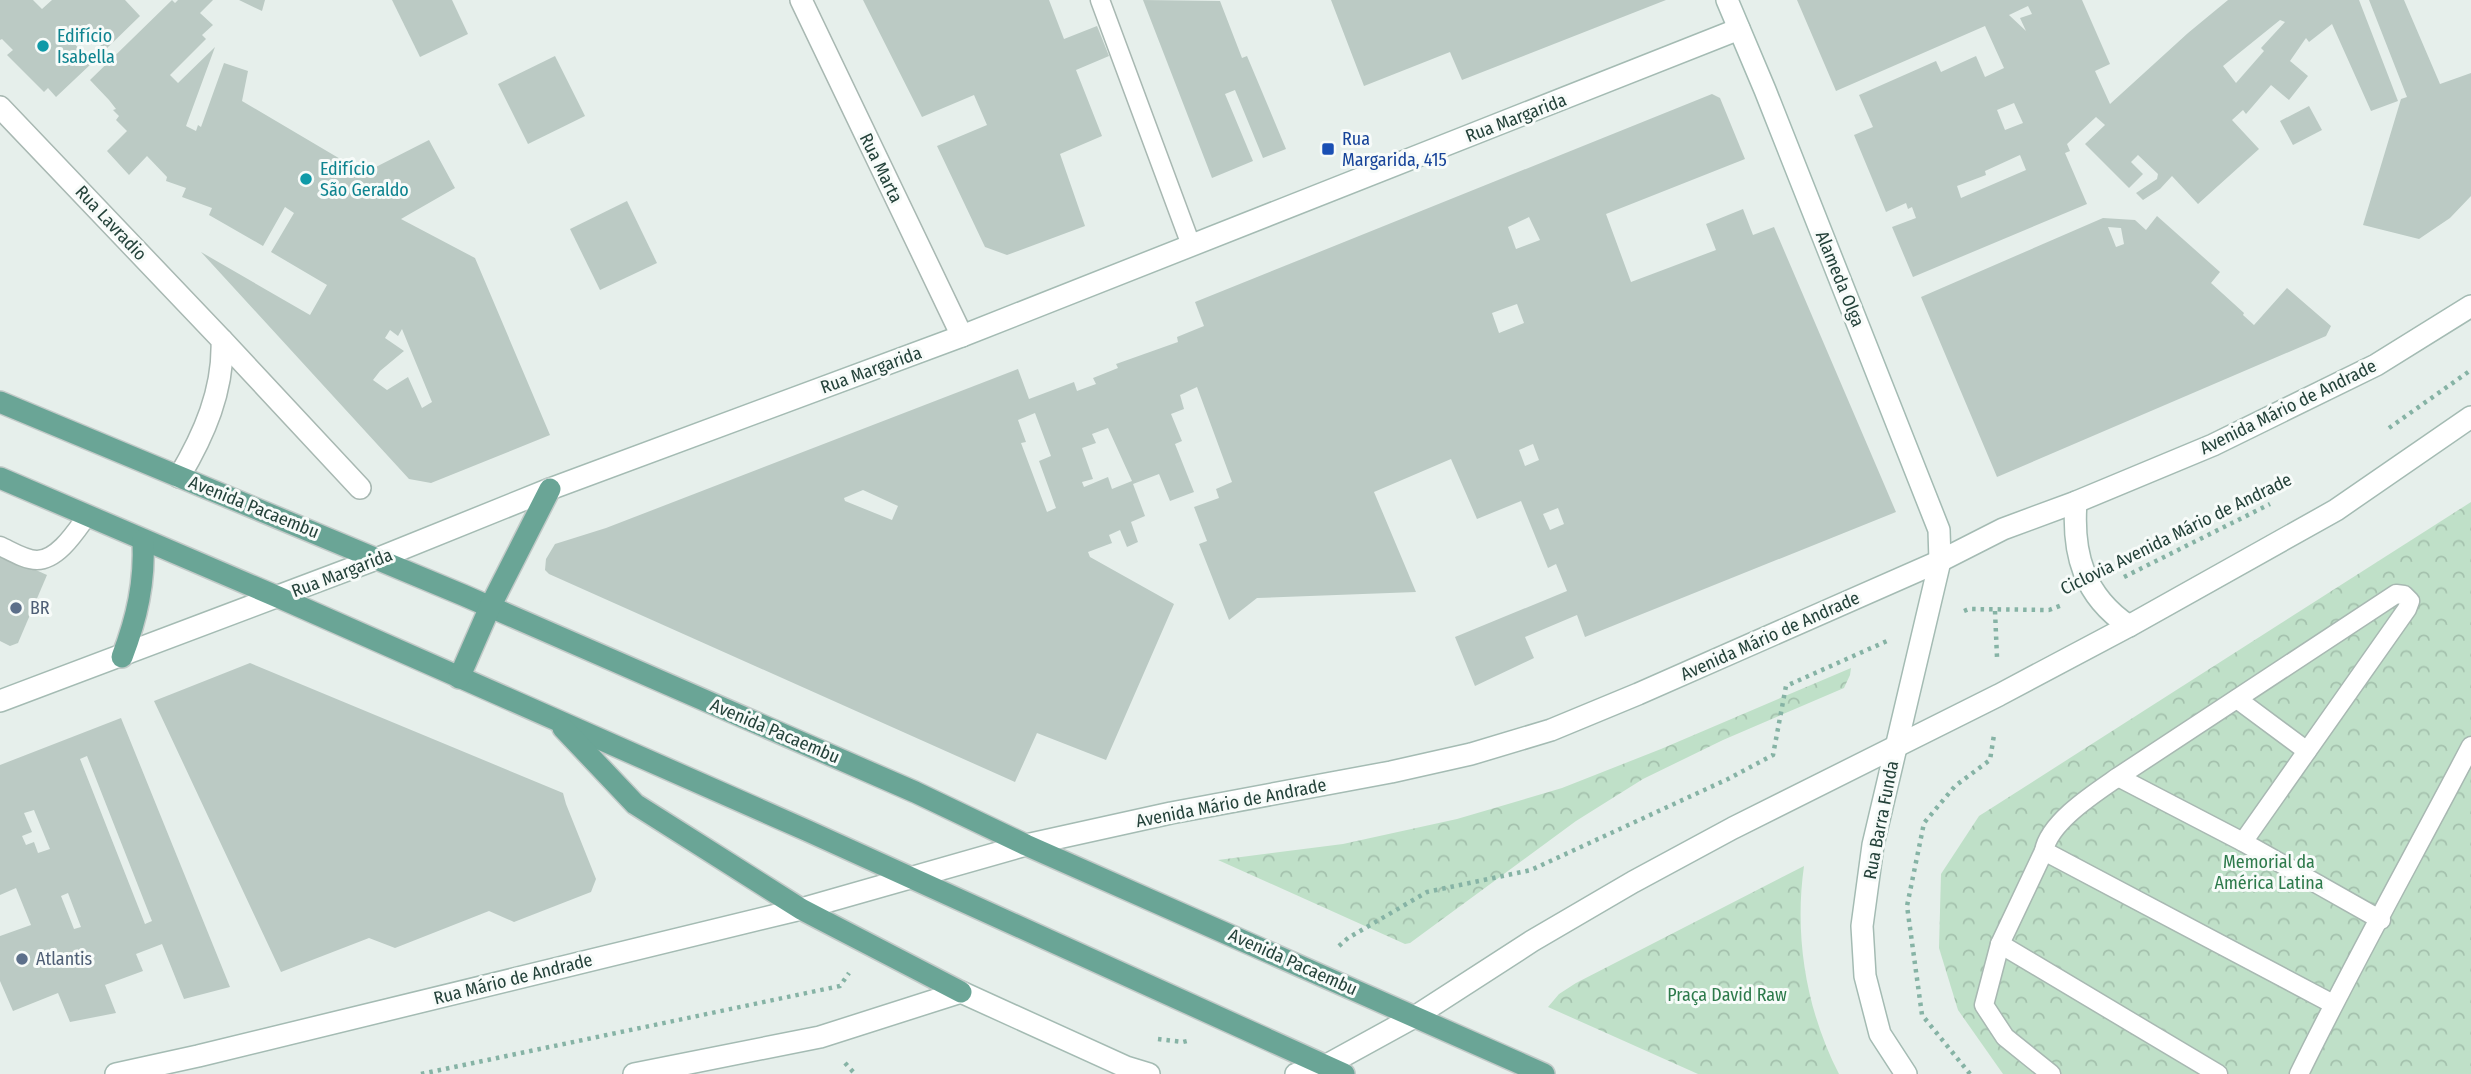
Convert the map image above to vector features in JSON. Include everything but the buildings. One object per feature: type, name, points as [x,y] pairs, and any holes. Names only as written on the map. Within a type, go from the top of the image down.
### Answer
[{"type":"main road","name":"Avenida Pacaembu","points":[[0,402],[379,558],[915,792],[1026,845],[1544,1074]]},
{"type":"main road","points":[[0,478],[278,597],[1334,1070]]},
{"type":"main road","points":[[459,678],[490,607],[550,489]]},
{"type":"main road","points":[[122,657],[136,621],[140,602],[145,570],[143,540]]},
{"type":"main road","points":[[556,721],[635,804],[801,909],[961,992]]},
{"type":"street","name":"Rua Marta","points":[[801,0],[962,336]]},
{"type":"street","name":"Alameda Olga","points":[[1727,0],[1936,518],[1940,561]]},
{"type":"street","name":"Rua Margarida","points":[[0,701],[278,597],[550,489],[962,336],[1739,29]]},
{"type":"street","name":"Rua Lavradio","points":[[0,107],[360,488]]},
{"type":"street","name":"Avenida Mário de Andrade","points":[[907,877],[1026,845],[1171,813],[1391,772],[1471,754],[1551,730],[1940,561],[2003,529],[2213,445],[2376,365],[2471,306]]},
{"type":"street","points":[[179,477],[199,443],[216,395],[223,362],[222,340]]},
{"type":"street","points":[[1296,1074],[1334,1070],[1532,941],[1633,882],[1733,828],[1999,695],[2129,626],[2336,510],[2471,417]]},
{"type":"street","points":[[2076,502],[2074,530],[2078,557],[2093,592],[2105,607],[2129,626]]},
{"type":"street","name":"Rua Barra Funda","points":[[1906,1074],[1880,1034],[1864,976],[1862,926],[1873,845],[1940,561]]},
{"type":"street","name":"Rua Mário de Andrade","points":[[116,1074],[801,909],[907,877]]},
{"type":"street","points":[[634,1074],[820,1037],[961,992],[1126,1068],[1149,1074]]},
{"type":"lane","points":[[1100,0],[1191,245]]},
{"type":"lane","points":[[0,546],[39,561],[49,557],[69,540],[87,516]]},
{"type":"lane","points":[[2051,1074],[2005,1037],[1984,1005],[2000,944],[2045,844],[2055,830],[2076,808],[2118,777],[2396,594],[2404,595],[2410,601],[2407,609],[2243,842]]},
{"type":"lane","points":[[2237,699],[2307,751]]},
{"type":"lane","points":[[2299,1074],[2333,1004],[2381,919],[2471,746]]},
{"type":"lane","points":[[2118,777],[2243,842],[2381,919]]},
{"type":"lane","points":[[2044,850],[2333,1004]]},
{"type":"lane","points":[[2000,944],[2218,1074]]},
{"type":"path","points":[[2384,432],[2471,370]]},
{"type":"path","name":"Ciclovia Avenida Mário de Andrade","points":[[1312,970],[1348,938],[1427,892],[1531,870],[1728,779],[1773,755],[1786,686],[1851,656],[1969,609],[2049,610],[2093,592],[2272,503]]},
{"type":"path","points":[[1970,1074],[1922,1015],[1907,906],[1924,823],[1955,786],[1990,760],[1999,695],[1995,611]]},
{"type":"green space","name":"Memorial da América Latina","points":[[2471,502],[2471,1074],[2003,1074],[1958,1010],[1939,948],[1941,874],[1979,816]]},
{"type":"green space","points":[[1851,668],[1844,688],[1723,740],[1643,779],[1576,821],[1410,943],[1405,944],[1218,860],[1343,844],[1457,819],[1562,788]]},
{"type":"green space","name":"Praça David Raw","points":[[1804,866],[1801,919],[1805,972],[1818,1024],[1839,1074],[1698,1074],[1548,1007],[1559,994],[1576,983]]},
{"type":"place","name":"Edifício Isabella","points":[[43,46]]},
{"type":"place","name":"Rua Margarida, 415","points":[[1328,149]]},
{"type":"place","name":"Edifício São Geraldo","points":[[306,179]]},
{"type":"place","name":"BR","points":[[16,608]]},
{"type":"place","name":"Atlantis","points":[[22,959]]}]
